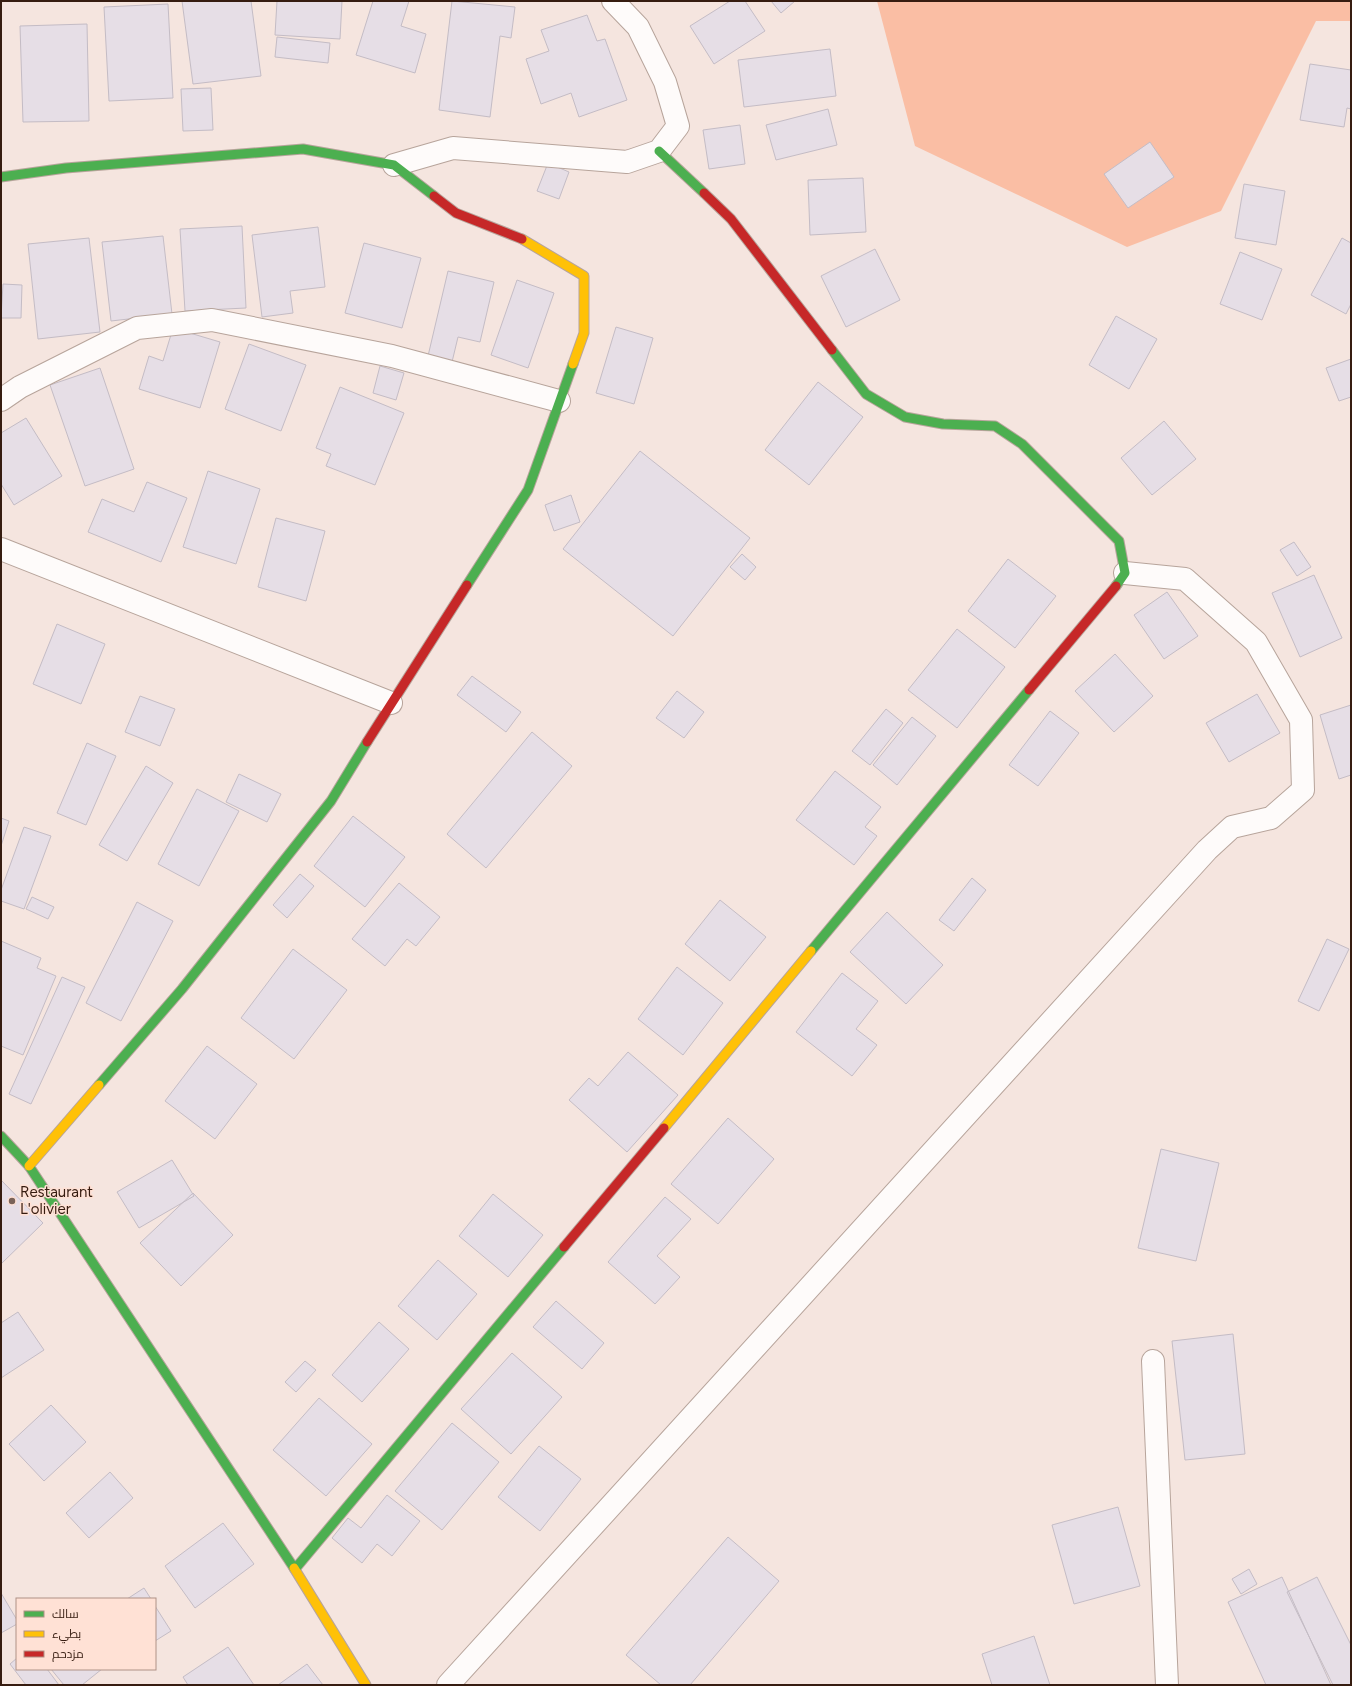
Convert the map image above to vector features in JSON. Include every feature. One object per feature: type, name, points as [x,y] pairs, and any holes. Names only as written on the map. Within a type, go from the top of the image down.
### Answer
[{"type":"street","points":[[1,177],[66,168],[303,149],[394,165],[453,148],[627,162],[660,151],[678,126],[665,82],[638,27],[613,1]]},
{"type":"street","points":[[295,1569],[1113,590],[1124,573],[1119,541],[1022,444],[994,426],[942,424],[905,417],[866,394],[731,220],[660,151]]},
{"type":"street","points":[[29,1166],[182,989],[331,801],[391,703],[528,490],[584,333],[584,276],[521,239],[456,213],[394,165]]},
{"type":"street","points":[[1,400],[20,387],[137,328],[212,320],[392,356],[559,401]]},
{"type":"street","points":[[1,549],[391,703]]},
{"type":"street","points":[[448,1685],[1207,850],[1232,828],[1271,818],[1302,790],[1302,720],[1256,642],[1185,579],[1124,573]]},
{"type":"street","points":[[1,1136],[29,1166],[295,1569],[366,1685]]},
{"type":"street","points":[[1153,1362],[1166,1685]]},
{"type":"shaded area","points":[[877,1],[1351,1],[1351,21],[1316,21],[1221,211],[1127,247],[915,146]]},
{"type":"building","points":[[182,1],[251,1],[261,76],[193,84]]},
{"type":"building","points":[[277,1],[342,1],[340,39],[275,35]]},
{"type":"building","points":[[373,1],[409,1],[401,26],[426,34],[415,73],[356,55]]},
{"type":"building","points":[[452,1],[515,7],[511,38],[500,36],[490,117],[439,110]]},
{"type":"building","points":[[730,1],[745,1],[765,31],[714,64],[690,26]]},
{"type":"building","points":[[771,1],[795,1],[781,13]]},
{"type":"building","points":[[168,4],[173,98],[109,101],[104,7]]},
{"type":"building","points":[[587,15],[597,41],[605,39],[627,100],[579,117],[571,93],[541,104],[526,59],[549,51],[541,30]]},
{"type":"building","points":[[87,24],[89,121],[23,122],[20,26]]},
{"type":"building","points":[[277,37],[330,43],[328,63],[275,57]]},
{"type":"building","points":[[830,49],[836,96],[744,107],[738,60]]},
{"type":"building","points":[[1310,64],[1351,70],[1351,109],[1347,108],[1344,127],[1300,120]]},
{"type":"building","points":[[211,88],[213,130],[183,131],[181,89]]},
{"type":"building","points":[[828,109],[837,145],[776,160],[766,125]]},
{"type":"building","points":[[740,125],[745,164],[709,169],[703,130]]},
{"type":"building","points":[[1150,142],[1174,177],[1128,208],[1104,174]]},
{"type":"building","points":[[548,163],[569,172],[559,199],[537,191]]},
{"type":"building","points":[[863,178],[866,232],[810,235],[808,180]]},
{"type":"building","points":[[1244,184],[1285,191],[1276,245],[1235,238]]},
{"type":"building","points":[[242,226],[246,308],[185,311],[180,229]]},
{"type":"building","points":[[318,227],[325,287],[290,291],[293,313],[262,317],[252,235]]},
{"type":"building","points":[[163,236],[172,314],[111,321],[102,242]]},
{"type":"building","points":[[89,238],[100,332],[38,339],[28,244]]},
{"type":"building","points":[[1342,238],[1351,243],[1351,304],[1346,314],[1311,295]]},
{"type":"building","points":[[364,243],[421,258],[402,328],[345,313]]},
{"type":"building","points":[[875,249],[900,300],[846,327],[821,276]]},
{"type":"building","points":[[1240,252],[1282,269],[1262,320],[1220,304]]},
{"type":"building","points":[[448,271],[494,282],[480,342],[458,337],[452,362],[428,356]]},
{"type":"building","points":[[517,280],[554,293],[528,368],[491,355]]},
{"type":"building","points":[[3,284],[22,285],[21,318],[1,318]]},
{"type":"building","points":[[1116,316],[1157,339],[1129,389],[1089,365]]},
{"type":"building","points":[[616,327],[653,338],[634,404],[596,393]]},
{"type":"building","points":[[173,328],[220,342],[200,408],[139,389],[149,356],[163,361]]},
{"type":"building","points":[[249,344],[306,365],[281,431],[225,409]]},
{"type":"building","points":[[1351,359],[1351,397],[1339,401],[1326,368]]},
{"type":"building","points":[[380,366],[404,373],[396,400],[373,393]]},
{"type":"building","points":[[100,368],[134,469],[85,486],[50,385]]},
{"type":"building","points":[[818,382],[863,417],[809,485],[765,450]]},
{"type":"building","points":[[340,387],[404,413],[375,485],[326,466],[331,454],[316,448]]},
{"type":"building","points":[[26,418],[62,476],[14,505],[1,484],[1,433]]},
{"type":"building","points":[[1164,421],[1196,459],[1152,495],[1121,458]]},
{"type":"building","points":[[640,451],[750,538],[673,636],[563,549]]},
{"type":"building","points":[[208,471],[260,489],[236,564],[183,547]]},
{"type":"building","points":[[147,482],[187,498],[161,562],[88,532],[102,499],[134,512]]},
{"type":"building","points":[[571,495],[580,522],[554,531],[545,505]]},
{"type":"building","points":[[276,518],[325,531],[306,601],[258,587]]},
{"type":"building","points":[[1294,542],[1311,567],[1297,576],[1280,550]]},
{"type":"building","points":[[742,554],[756,567],[745,580],[730,567]]},
{"type":"building","points":[[1008,559],[1056,596],[1015,648],[968,611]]},
{"type":"building","points":[[1314,575],[1342,638],[1300,657],[1272,593]]},
{"type":"building","points":[[1167,592],[1198,636],[1164,659],[1134,615]]},
{"type":"building","points":[[57,624],[105,644],[81,704],[33,684]]},
{"type":"building","points":[[957,629],[1005,667],[957,728],[908,690]]},
{"type":"building","points":[[1115,654],[1153,696],[1114,732],[1075,691]]},
{"type":"building","points":[[472,676],[521,712],[506,732],[457,695]]},
{"type":"building","points":[[677,691],[704,712],[684,738],[656,718]]},
{"type":"building","points":[[1257,694],[1280,733],[1229,762],[1206,723]]},
{"type":"building","points":[[140,696],[175,709],[160,746],[125,732]]},
{"type":"building","points":[[1351,705],[1351,775],[1339,779],[1320,715]]},
{"type":"building","points":[[886,709],[903,723],[870,765],[852,751]]},
{"type":"building","points":[[1050,711],[1079,733],[1038,786],[1009,765]]},
{"type":"building","points":[[912,717],[936,736],[897,785],[873,765]]},
{"type":"building","points":[[532,732],[572,766],[486,868],[447,834]]},
{"type":"building","points":[[87,743],[116,756],[86,825],[57,813]]},
{"type":"building","points":[[146,766],[173,783],[127,861],[99,845]]},
{"type":"building","points":[[835,771],[881,807],[865,827],[877,836],[854,865],[796,820]]},
{"type":"building","points":[[239,774],[281,794],[267,822],[226,802]]},
{"type":"building","points":[[197,789],[239,811],[199,886],[158,864]]},
{"type":"building","points":[[353,816],[405,857],[365,907],[314,866]]},
{"type":"building","points":[[1,818],[9,821],[1,846]]},
{"type":"building","points":[[24,827],[51,836],[24,909],[1,901],[1,890]]},
{"type":"building","points":[[300,874],[314,886],[287,918],[273,905]]},
{"type":"building","points":[[972,878],[986,890],[954,931],[939,920]]},
{"type":"building","points":[[399,883],[440,917],[416,946],[407,939],[385,966],[352,939]]},
{"type":"building","points":[[32,897],[54,907],[48,919],[26,909]]},
{"type":"building","points":[[720,900],[766,937],[730,981],[685,944]]},
{"type":"building","points":[[137,902],[173,921],[121,1021],[86,1003]]},
{"type":"building","points":[[887,912],[943,965],[906,1004],[850,952]]},
{"type":"building","points":[[1327,939],[1349,949],[1319,1011],[1298,1001]]},
{"type":"building","points":[[1,941],[41,958],[37,968],[56,976],[23,1055],[1,1046]]},
{"type":"building","points":[[293,949],[347,990],[294,1059],[241,1018]]},
{"type":"building","points":[[677,967],[723,1003],[683,1055],[638,1019]]},
{"type":"building","points":[[842,973],[878,1001],[856,1029],[877,1045],[852,1076],[796,1032]]},
{"type":"building","points":[[62,977],[85,987],[31,1104],[9,1094]]},
{"type":"building","points":[[207,1046],[257,1084],[215,1139],[165,1101]]},
{"type":"building","points":[[628,1052],[678,1095],[627,1152],[569,1100],[589,1078],[598,1086]]},
{"type":"building","points":[[728,1118],[774,1159],[718,1224],[671,1184]]},
{"type":"building","points":[[1161,1149],[1219,1163],[1196,1261],[1138,1248]]},
{"type":"building","points":[[172,1160],[194,1196],[139,1228],[117,1192]]},
{"type":"building","name":"Restaurant L'olivier","points":[[1,1180],[43,1223],[1,1264]]},
{"type":"building","points":[[193,1193],[233,1235],[181,1286],[140,1243]]},
{"type":"building","points":[[493,1194],[543,1235],[508,1277],[459,1236]]},
{"type":"building","points":[[665,1197],[691,1219],[657,1256],[680,1277],[655,1304],[608,1262]]},
{"type":"building","points":[[438,1260],[477,1294],[437,1340],[398,1306]]},
{"type":"building","points":[[556,1301],[604,1343],[582,1369],[533,1327]]},
{"type":"building","points":[[18,1312],[44,1350],[1,1378],[1,1323]]},
{"type":"building","points":[[379,1322],[409,1349],[362,1402],[332,1375]]},
{"type":"building","points":[[1233,1334],[1245,1454],[1185,1460],[1172,1341]]},
{"type":"building","points":[[512,1353],[562,1397],[511,1454],[461,1409]]},
{"type":"building","points":[[305,1361],[316,1370],[296,1392],[285,1382]]},
{"type":"building","points":[[319,1398],[372,1444],[326,1496],[273,1450]]},
{"type":"building","points":[[51,1405],[86,1442],[44,1481],[9,1444]]},
{"type":"building","points":[[452,1423],[499,1462],[442,1530],[395,1491]]},
{"type":"building","points":[[539,1446],[581,1479],[540,1531],[498,1497]]},
{"type":"building","points":[[110,1472],[133,1498],[89,1538],[66,1513]]},
{"type":"building","points":[[387,1495],[420,1521],[392,1556],[377,1544],[362,1563],[332,1538],[348,1518],[361,1528]]},
{"type":"building","points":[[1118,1507],[1140,1586],[1074,1604],[1052,1525]]},
{"type":"building","points":[[223,1523],[254,1564],[195,1608],[165,1566]]},
{"type":"building","points":[[728,1537],[779,1581],[690,1685],[661,1685],[626,1655]]},
{"type":"building","points":[[1249,1569],[1257,1584],[1241,1594],[1232,1579]]},
{"type":"building","points":[[1282,1577],[1331,1685],[1266,1685],[1228,1602]]},
{"type":"building","points":[[1317,1577],[1351,1645],[1351,1685],[1333,1685],[1287,1592]]},
{"type":"building","points":[[144,1588],[150,1598],[129,1598]]},
{"type":"building","points":[[1,1593],[16,1618],[16,1625],[1,1633]]},
{"type":"building","points":[[156,1608],[171,1631],[156,1640]]},
{"type":"building","points":[[1034,1636],[1050,1685],[992,1685],[982,1654]]},
{"type":"building","points":[[228,1647],[254,1685],[188,1685],[183,1677]]},
{"type":"building","points":[[16,1659],[16,1670],[48,1670],[59,1685],[26,1685],[10,1664]]},
{"type":"building","points":[[307,1664],[323,1685],[278,1685]]},
{"type":"building","points":[[52,1670],[101,1670],[82,1685],[64,1685]]},
{"type":"traffic: fast","points":[[1,177],[66,168],[303,149],[394,165],[434,196]]},
{"type":"traffic: fast","points":[[659,151],[704,193]]},
{"type":"traffic: fast","points":[[832,350],[866,394],[905,417],[943,424],[995,426],[1022,444],[1119,541],[1125,573],[1116,586]]},
{"type":"traffic: fast","points":[[467,585],[528,490],[573,364]]},
{"type":"traffic: fast","points":[[811,951],[1029,690]]},
{"type":"traffic: fast","points":[[99,1085],[182,989],[331,801],[367,742]]},
{"type":"traffic: fast","points":[[1,1136],[29,1166],[294,1568]]},
{"type":"traffic: fast","points":[[295,1569],[564,1247]]},
{"type":"traffic: slow","points":[[522,239],[584,276],[584,333],[573,364]]},
{"type":"traffic: slow","points":[[664,1128],[811,951]]},
{"type":"traffic: slow","points":[[29,1166],[99,1085]]},
{"type":"traffic: slow","points":[[294,1568],[366,1685]]},
{"type":"traffic: jam","points":[[704,193],[731,219],[832,350]]},
{"type":"traffic: jam","points":[[434,196],[456,213],[522,239]]},
{"type":"traffic: jam","points":[[367,742],[467,585]]},
{"type":"traffic: jam","points":[[1029,690],[1116,586]]},
{"type":"traffic: jam","points":[[564,1247],[664,1128]]},
{"type":"place","name":"Restaurant L'olivier","points":[[12,1201]]}]
